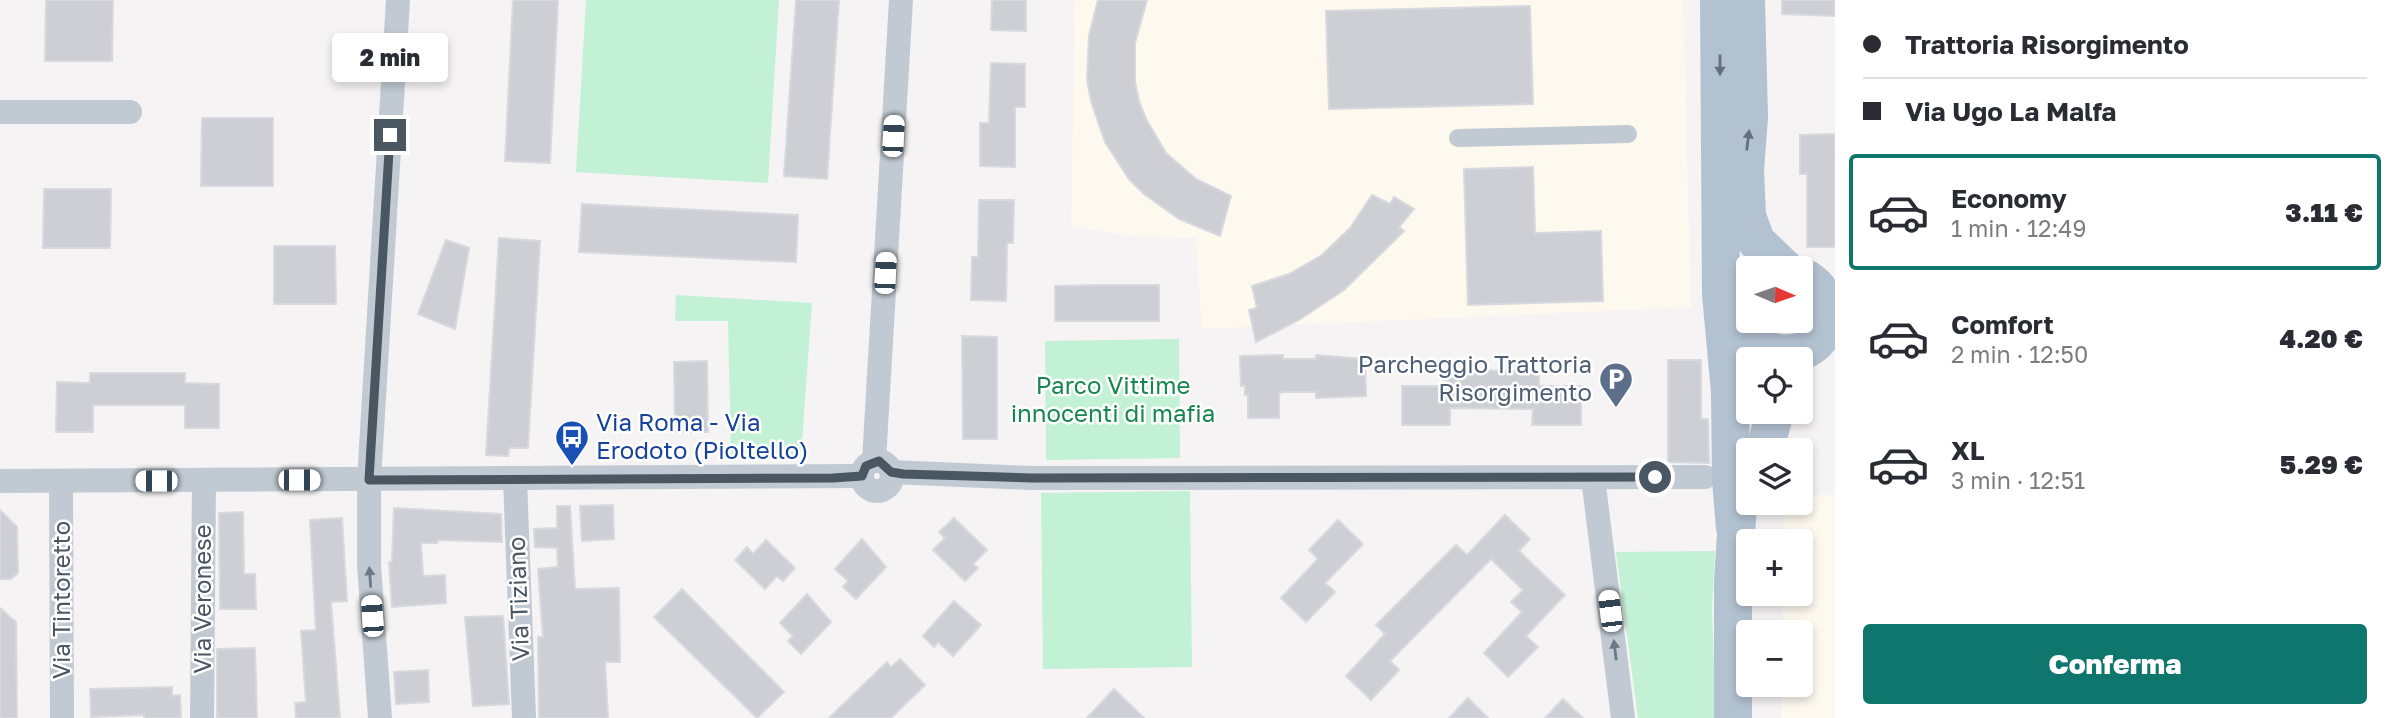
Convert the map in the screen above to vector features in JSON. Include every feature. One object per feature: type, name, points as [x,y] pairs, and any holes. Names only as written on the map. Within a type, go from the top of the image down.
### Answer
[{"type":"main road","points":[[1719,0],[1721,293],[1730,392],[1730,471],[1750,524]]},
{"type":"main road","points":[[1746,0],[1749,117],[1745,170],[1747,216],[1756,241],[1772,256]]},
{"type":"main road","points":[[1720,143],[1743,256]]},
{"type":"main road","points":[[1811,347],[1822,333],[1827,313],[1820,292],[1813,286]]},
{"type":"main road","points":[[1733,718],[1750,524],[1748,424]]},
{"type":"main road","points":[[1755,697],[1756,718]]},
{"type":"street","points":[[380,718],[369,565],[369,480],[398,0]]},
{"type":"street","points":[[876,470],[901,0]]},
{"type":"street","points":[[0,112],[130,112]]},
{"type":"street","points":[[1458,138],[1628,134]]},
{"type":"street","points":[[0,481],[515,479],[876,470],[1032,478],[1705,477]]},
{"type":"street","points":[[1594,478],[1623,718]]},
{"type":"street","name":"Via Tiziano","points":[[515,479],[524,718]]},
{"type":"street","name":"Via Veronese","points":[[202,718],[204,480]]},
{"type":"street","name":"Via Tintoretto","points":[[61,481],[62,718]]},
{"type":"shaded area","points":[[1075,0],[1683,0],[1691,307],[1202,329],[1196,238],[1131,236],[1071,226]]},
{"type":"shaded area","points":[[1813,495],[1835,495],[1835,718],[1781,718],[1782,697],[1813,697],[1813,620],[1783,620],[1783,606],[1813,606],[1813,529],[1784,529],[1785,515],[1813,515]]},
{"type":"green space","points":[[586,0],[779,0],[768,183],[576,172]]},
{"type":"green space","points":[[676,295],[812,303],[801,455],[731,457],[728,321],[675,321]]},
{"type":"green space","name":"Parco Vittime innocenti di mafia","points":[[1179,339],[1180,458],[1046,460],[1045,341]]},
{"type":"green space","points":[[1190,491],[1192,667],[1043,669],[1041,493]]},
{"type":"green space","points":[[1715,551],[1712,610],[1716,718],[1638,718],[1616,552]]},
{"type":"building","points":[[46,0],[113,0],[112,61],[45,61]]},
{"type":"building","points":[[513,0],[558,0],[550,163],[505,161]]},
{"type":"building","points":[[796,0],[839,0],[827,179],[784,176]]},
{"type":"building","points":[[992,0],[1026,0],[1026,31],[991,30]]},
{"type":"building","points":[[1098,0],[1147,0],[1135,43],[1135,82],[1139,101],[1166,153],[1196,179],[1231,196],[1220,236],[1179,219],[1144,194],[1129,179],[1105,142],[1087,80],[1089,36]]},
{"type":"building","points":[[1782,0],[1835,0],[1835,16],[1782,14]]},
{"type":"building","points":[[1530,6],[1533,104],[1329,109],[1326,11]]},
{"type":"building","points":[[991,63],[1025,64],[1025,107],[1015,107],[1015,167],[980,166],[980,123],[989,123]]},
{"type":"building","points":[[202,118],[273,118],[273,186],[201,186]]},
{"type":"building","points":[[1835,134],[1835,247],[1807,247],[1807,174],[1800,174],[1800,135]]},
{"type":"building","points":[[1533,167],[1535,233],[1601,231],[1603,301],[1468,305],[1464,169]]},
{"type":"building","points":[[44,189],[111,189],[110,248],[43,248]]},
{"type":"building","points":[[1372,195],[1390,204],[1394,197],[1414,209],[1399,227],[1404,231],[1344,290],[1299,320],[1256,342],[1249,310],[1257,308],[1252,286],[1289,274],[1322,255],[1350,228]]},
{"type":"building","points":[[979,200],[1014,200],[1013,243],[1007,243],[1006,301],[971,300],[972,257],[978,257]]},
{"type":"building","points":[[582,204],[798,215],[796,262],[579,252]]},
{"type":"building","points":[[499,238],[540,241],[528,448],[509,448],[508,456],[486,455]]},
{"type":"building","points":[[446,240],[469,248],[455,329],[418,314]]},
{"type":"building","points":[[274,246],[335,246],[336,304],[274,304]]},
{"type":"building","points":[[1159,285],[1159,321],[1055,321],[1055,286]]},
{"type":"building","points":[[962,336],[997,337],[997,439],[963,439]]},
{"type":"building","points":[[1283,355],[1283,359],[1316,359],[1316,355],[1365,359],[1366,396],[1316,398],[1316,392],[1282,392],[1279,394],[1279,418],[1248,418],[1248,395],[1245,395],[1245,386],[1241,386],[1240,356]]},
{"type":"building","points":[[1668,360],[1701,360],[1701,419],[1708,419],[1709,463],[1668,462]]},
{"type":"building","points":[[707,361],[708,432],[675,432],[674,362]]},
{"type":"building","points":[[1443,370],[1539,371],[1539,386],[1581,386],[1581,425],[1532,425],[1533,409],[1450,408],[1450,425],[1402,425],[1402,386],[1443,386]]},
{"type":"building","points":[[90,373],[185,373],[185,383],[219,384],[219,428],[185,428],[185,405],[93,405],[93,432],[56,432],[57,382],[90,383]]},
{"type":"building","points":[[613,505],[614,539],[582,541],[580,506]]},
{"type":"building","points":[[557,506],[570,506],[575,589],[619,588],[620,662],[605,662],[608,718],[539,718],[538,637],[543,637],[538,569],[558,567],[557,548],[535,547],[534,529],[557,528]]},
{"type":"building","points":[[394,508],[501,514],[502,542],[438,540],[437,543],[421,543],[423,576],[445,575],[446,603],[392,607],[389,562],[392,562]]},
{"type":"building","points":[[0,510],[17,527],[18,573],[11,579],[0,579]]},
{"type":"building","points":[[243,512],[244,574],[255,574],[256,609],[220,609],[219,513]]},
{"type":"building","points":[[1505,515],[1530,539],[1519,551],[1565,595],[1526,636],[1538,647],[1508,677],[1484,653],[1522,612],[1511,602],[1523,590],[1491,559],[1390,661],[1399,670],[1371,700],[1346,676],[1385,634],[1376,625],[1456,545],[1467,555]]},
{"type":"building","points":[[342,518],[347,601],[331,602],[340,718],[296,718],[295,703],[306,702],[301,631],[316,630],[310,520]]},
{"type":"building","points":[[954,518],[987,550],[973,564],[978,568],[965,581],[933,550],[945,538],[939,532]]},
{"type":"building","points":[[1338,520],[1363,544],[1325,583],[1335,592],[1306,622],[1281,598],[1318,559],[1309,550]]},
{"type":"building","points":[[862,539],[886,567],[856,599],[843,587],[848,581],[835,569]]},
{"type":"building","points":[[766,540],[795,568],[783,581],[777,576],[765,589],[735,560],[747,547],[753,554]]},
{"type":"building","points":[[682,589],[784,692],[757,718],[654,617]]},
{"type":"building","points":[[807,594],[831,622],[801,654],[788,641],[793,636],[780,623]]},
{"type":"building","points":[[954,601],[981,625],[953,656],[938,642],[934,647],[923,636]]},
{"type":"building","points":[[0,608],[16,622],[17,718],[0,718]]},
{"type":"building","points":[[503,616],[509,704],[473,706],[465,617]]},
{"type":"building","points":[[255,648],[257,718],[217,718],[217,649]]},
{"type":"building","points":[[900,659],[925,685],[891,718],[829,718],[887,662],[891,667]]},
{"type":"building","points":[[428,670],[429,702],[396,704],[394,672]]},
{"type":"building","points":[[172,687],[172,696],[180,695],[181,718],[144,718],[144,715],[91,717],[90,689]]},
{"type":"building","points":[[1114,689],[1144,718],[1087,718]]},
{"type":"building","points":[[1468,698],[1488,718],[1449,718]]},
{"type":"building","points":[[1563,699],[1583,718],[1545,718]]},
{"type":"place","name":"Parcheggio Trattoria Risorgimento","points":[[1616,409]]},
{"type":"place","name":"Via Roma - Via Erodoto (Pioltello)","points":[[572,467]]},
{"type":"route","points":[[390,135],[369,480],[833,478],[862,476],[866,466],[874,461],[885,464],[891,472],[903,474],[1032,478],[1655,477]]}]
